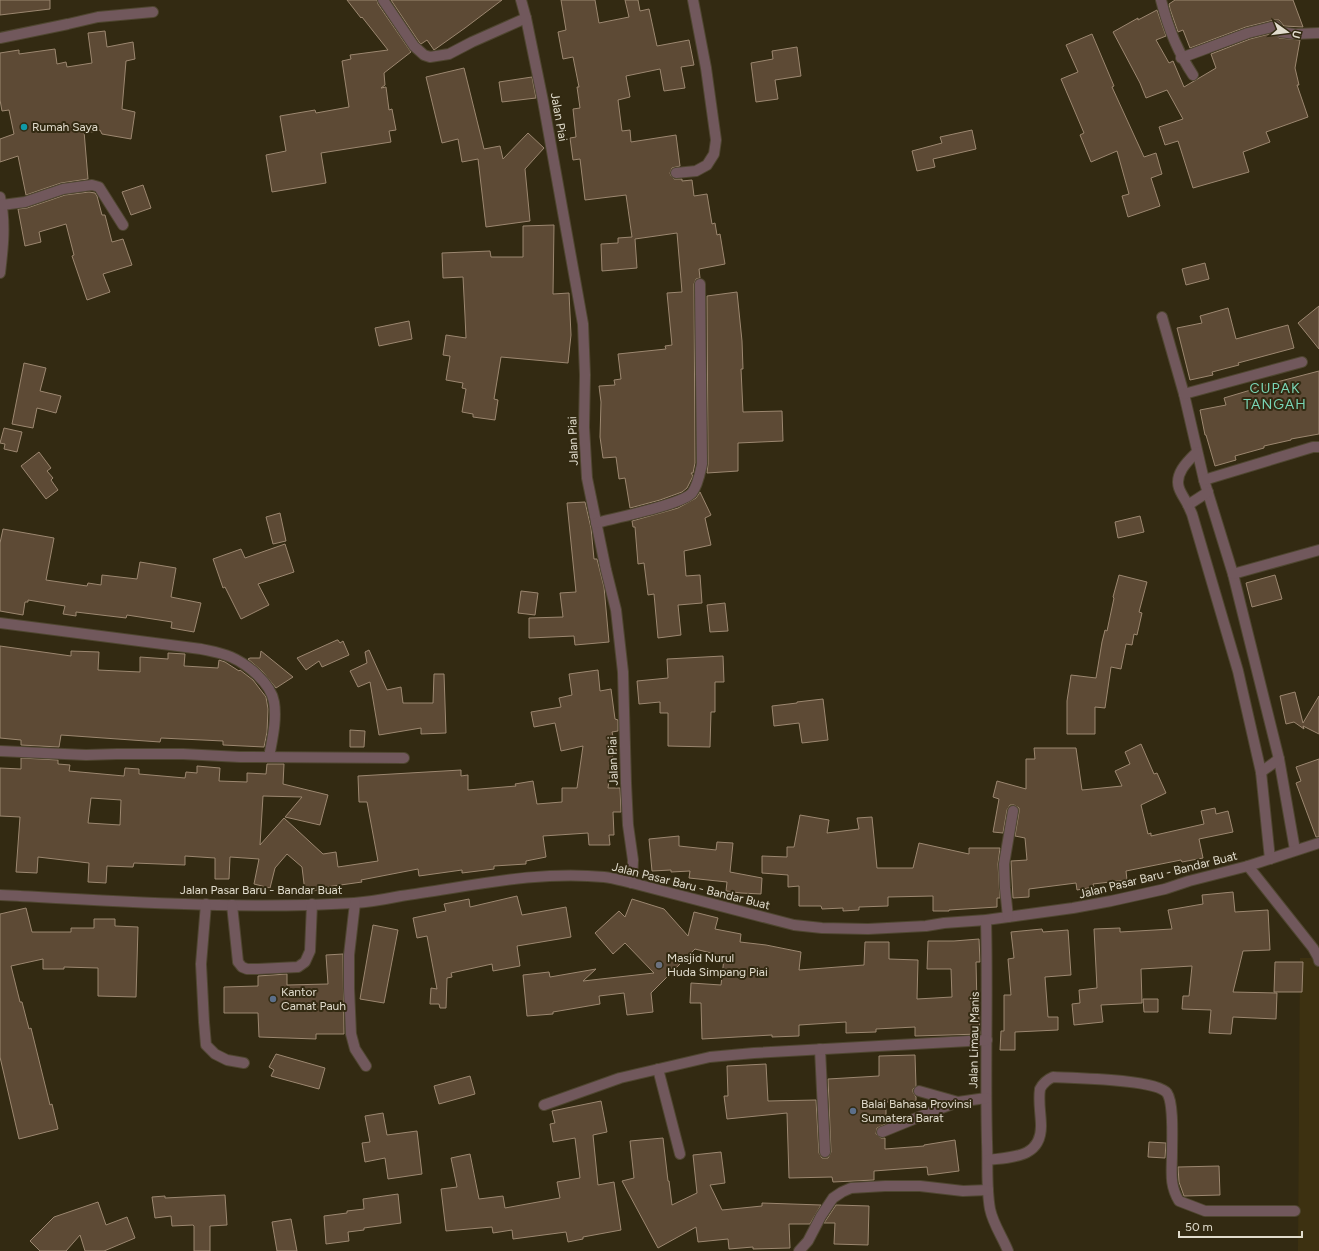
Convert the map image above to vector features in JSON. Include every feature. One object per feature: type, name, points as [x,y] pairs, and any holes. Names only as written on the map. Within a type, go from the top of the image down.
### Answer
[{"type":"street","points":[[383,0],[414,46],[424,55],[430,57],[449,54],[526,18]]},
{"type":"street","name":"Jalan Piai","points":[[521,0],[543,101],[583,324],[585,375],[584,427],[587,470],[596,523],[616,610],[621,649],[628,811],[633,860],[632,883]]},
{"type":"street","points":[[676,173],[696,171],[707,165],[714,154],[716,140],[706,68],[693,0]]},
{"type":"street","points":[[1161,0],[1169,30],[1181,58],[1193,75]]},
{"type":"street","points":[[0,38],[98,17],[153,12]]},
{"type":"street","points":[[1181,58],[1248,33],[1276,26],[1280,32],[1295,34],[1319,33]]},
{"type":"street","points":[[0,273],[4,241],[1,201],[26,202],[63,189],[92,185],[99,187],[123,225]]},
{"type":"street","points":[[596,523],[659,507],[688,497],[693,492],[702,464],[700,284]]},
{"type":"street","points":[[1162,317],[1184,394],[1204,480],[1233,574],[1279,759],[1295,850]]},
{"type":"street","points":[[1184,394],[1302,362]]},
{"type":"street","points":[[1204,480],[1313,447],[1319,447]]},
{"type":"street","points":[[1197,452],[1184,465],[1179,475],[1179,488],[1192,514],[1238,672],[1261,772],[1270,859]]},
{"type":"street","points":[[1188,505],[1208,492]]},
{"type":"street","points":[[1233,574],[1319,550]]},
{"type":"street","points":[[0,623],[201,648],[230,656],[246,666],[259,677],[270,691],[274,701],[275,716],[269,757]]},
{"type":"street","points":[[0,751],[86,755],[183,754],[269,757],[326,756],[404,758]]},
{"type":"street","points":[[1261,772],[1279,759]]},
{"type":"street","points":[[1008,917],[1004,864],[1012,812]]},
{"type":"street","name":"Jalan Pasar Baru - Bandar Buat","points":[[0,895],[232,905],[356,903],[488,882],[572,876],[599,877],[632,883],[794,925],[868,929],[986,920],[1073,908],[1111,901],[1165,889],[1189,881],[1248,866],[1319,843]]},
{"type":"street","points":[[1248,866],[1313,948],[1319,961]]},
{"type":"street","points":[[356,903],[349,955],[351,1034],[355,1049],[366,1066]]},
{"type":"street","points":[[206,904],[202,964],[206,1045],[215,1054],[227,1060],[244,1063]]},
{"type":"street","points":[[232,905],[238,962],[242,967],[247,969],[258,969],[298,967],[305,962],[310,950],[312,904]]},
{"type":"street","name":"Jalan Limau Manis","points":[[986,920],[986,1098],[988,1190],[990,1211],[1008,1251]]},
{"type":"street","points":[[544,1106],[620,1078],[710,1057],[754,1053],[987,1040]]},
{"type":"street","points":[[820,1049],[825,1152]]},
{"type":"street","points":[[658,1069],[680,1154]]},
{"type":"street","points":[[988,1160],[1020,1155],[1035,1147],[1041,1128],[1040,1089],[1042,1084],[1047,1080],[1053,1077],[1139,1082],[1162,1089],[1166,1092],[1170,1100],[1172,1129],[1172,1184],[1179,1200],[1205,1211],[1296,1212]]},
{"type":"street","points":[[919,1091],[958,1102]]},
{"type":"street","points":[[882,1132],[958,1102],[986,1098]]},
{"type":"street","points":[[799,1251],[808,1240],[833,1198],[851,1188],[920,1186],[963,1191],[988,1190]]},
{"type":"shaded area","points":[[1300,958],[1319,958],[1319,1251],[1298,1251]]},
{"type":"building","points":[[0,0],[50,0],[50,9],[0,15]]},
{"type":"building","points":[[347,0],[377,0],[378,4],[411,52],[384,73],[385,85],[381,88],[386,87],[389,110],[392,109],[396,130],[389,131],[391,142],[321,153],[326,183],[272,192],[266,155],[286,151],[280,116],[315,110],[316,113],[349,107],[342,61],[351,59],[350,55],[388,50]]},
{"type":"building","points":[[391,0],[502,0],[434,50],[427,40],[421,44],[419,42]]},
{"type":"building","points":[[561,0],[595,0],[599,23],[629,17],[625,0],[638,0],[640,11],[649,9],[657,46],[689,40],[694,65],[681,67],[685,88],[664,91],[660,69],[626,76],[630,97],[618,100],[622,131],[630,130],[631,142],[676,135],[680,166],[672,168],[670,173],[671,176],[674,179],[682,179],[682,181],[692,180],[694,196],[707,194],[712,224],[715,223],[717,235],[720,234],[725,264],[699,269],[700,278],[696,279],[694,284],[695,463],[693,473],[691,473],[693,476],[687,488],[682,492],[630,508],[625,478],[619,479],[616,457],[603,458],[600,437],[601,402],[599,386],[615,385],[614,380],[621,379],[618,354],[666,349],[665,346],[672,345],[667,293],[682,292],[677,233],[635,239],[637,268],[602,271],[601,244],[618,243],[618,238],[632,237],[626,195],[585,200],[580,159],[573,160],[570,138],[576,137],[573,109],[580,108],[577,87],[579,87],[573,57],[563,59],[558,32],[566,30]]},
{"type":"building","points":[[1175,0],[1293,0],[1303,27],[1284,26],[1279,20],[1274,20],[1246,27],[1190,48],[1183,30],[1178,32],[1170,9],[1169,4]]},
{"type":"building","points":[[1157,10],[1166,36],[1156,40],[1169,63],[1173,61],[1184,87],[1216,68],[1211,54],[1250,39],[1273,33],[1279,38],[1300,40],[1295,68],[1299,85],[1297,85],[1308,117],[1266,132],[1270,142],[1243,152],[1249,172],[1193,188],[1178,141],[1165,145],[1159,127],[1183,119],[1167,90],[1146,98],[1140,83],[1113,32],[1138,18],[1138,20]]},
{"type":"building","points":[[105,31],[107,47],[133,42],[135,59],[126,61],[122,109],[135,112],[131,139],[102,134],[100,130],[93,132],[84,131],[88,179],[61,183],[26,195],[18,156],[0,162],[0,139],[14,134],[9,110],[2,111],[0,100],[0,53],[19,50],[19,54],[55,49],[57,64],[66,62],[67,67],[92,63],[88,33]]},
{"type":"building","points":[[1092,34],[1114,86],[1112,87],[1144,157],[1156,153],[1162,174],[1151,178],[1160,206],[1128,217],[1122,196],[1129,194],[1117,151],[1091,162],[1080,135],[1084,133],[1061,79],[1078,72],[1066,45]]},
{"type":"building","points":[[797,47],[801,76],[775,80],[778,99],[756,102],[751,63],[773,59],[772,51]]},
{"type":"building","points":[[464,68],[484,149],[500,146],[503,159],[528,133],[544,148],[525,169],[530,221],[486,227],[478,159],[462,162],[458,139],[442,143],[426,77]]},
{"type":"building","points":[[532,77],[536,98],[502,102],[499,82]]},
{"type":"building","points":[[972,130],[976,149],[933,159],[935,167],[917,171],[912,151],[942,143],[940,137]]},
{"type":"building","points":[[143,185],[151,208],[131,215],[122,192]]},
{"type":"building","points":[[89,192],[95,193],[97,196],[102,215],[105,215],[112,242],[123,239],[132,265],[103,274],[110,292],[87,300],[72,256],[74,255],[66,224],[39,232],[41,242],[25,246],[18,209],[27,208],[65,195]]},
{"type":"building","points":[[554,225],[553,294],[569,293],[571,335],[568,363],[501,357],[494,399],[498,400],[495,420],[473,417],[473,414],[462,412],[466,389],[462,388],[463,383],[446,380],[450,356],[443,355],[446,335],[466,338],[463,277],[443,278],[442,253],[490,251],[491,257],[523,257],[523,226]]},
{"type":"building","points":[[1205,263],[1209,279],[1186,285],[1182,269]]},
{"type":"building","points":[[737,292],[742,341],[743,369],[741,369],[743,412],[782,411],[783,441],[738,443],[738,471],[707,473],[707,296]]},
{"type":"building","points":[[1319,306],[1319,349],[1298,323]]},
{"type":"building","points":[[1228,308],[1236,339],[1288,325],[1294,348],[1238,363],[1239,365],[1212,372],[1213,375],[1190,380],[1177,328],[1202,323],[1200,316]]},
{"type":"building","points":[[409,321],[412,339],[379,346],[375,328]]},
{"type":"building","points":[[24,363],[46,368],[40,391],[61,396],[56,413],[37,408],[33,428],[12,424]]},
{"type":"building","points":[[1319,371],[1319,434],[1264,446],[1264,448],[1235,456],[1236,460],[1215,466],[1205,435],[1200,410],[1226,405],[1224,398],[1254,388]]},
{"type":"building","points":[[4,428],[22,432],[17,452],[4,449],[5,444],[0,443]]},
{"type":"building","points":[[39,452],[51,468],[47,471],[53,478],[51,480],[58,490],[46,499],[21,466]]},
{"type":"building","points":[[700,492],[711,515],[705,518],[711,545],[684,551],[686,576],[700,575],[702,603],[678,605],[681,635],[658,638],[654,594],[648,595],[644,563],[638,564],[635,527],[633,527],[632,521],[678,508],[696,498]]},
{"type":"building","points":[[585,502],[591,528],[594,559],[597,559],[604,587],[609,642],[575,645],[574,636],[529,638],[529,618],[563,617],[560,593],[576,592],[567,503]]},
{"type":"building","points":[[280,513],[286,541],[273,544],[266,517]]},
{"type":"building","points":[[1140,516],[1144,532],[1118,538],[1115,522]]},
{"type":"building","points":[[3,529],[54,538],[46,580],[87,586],[88,583],[101,585],[102,575],[137,579],[140,562],[176,568],[171,597],[201,603],[194,632],[171,628],[172,622],[127,615],[126,618],[76,612],[76,616],[63,614],[65,606],[28,600],[28,602],[25,602],[23,615],[0,611],[0,543]]},
{"type":"building","points":[[285,544],[294,572],[258,584],[269,605],[241,619],[225,587],[223,588],[213,559],[241,549],[245,558]]},
{"type":"building","points":[[1119,575],[1147,582],[1139,612],[1142,613],[1137,635],[1134,634],[1132,645],[1126,644],[1121,669],[1111,667],[1105,708],[1095,707],[1095,734],[1067,734],[1067,701],[1071,675],[1096,678],[1102,642],[1105,630],[1107,631],[1113,597]]},
{"type":"building","points":[[1275,575],[1282,599],[1252,607],[1246,583]]},
{"type":"building","points":[[521,591],[538,593],[535,615],[518,613]]},
{"type":"building","points":[[725,603],[728,631],[710,632],[707,605]]},
{"type":"building","points":[[337,640],[340,643],[343,641],[349,655],[322,667],[319,661],[306,670],[297,658]]},
{"type":"building","points":[[0,646],[71,656],[71,651],[99,652],[98,670],[140,672],[140,657],[168,659],[168,653],[185,654],[184,666],[218,668],[219,660],[225,662],[239,671],[240,670],[253,680],[266,697],[268,709],[267,732],[264,747],[223,745],[223,741],[161,738],[160,742],[61,735],[59,747],[21,745],[21,740],[0,738]]},
{"type":"building","points":[[369,650],[387,690],[401,687],[403,703],[433,703],[434,674],[444,674],[446,733],[421,734],[421,728],[379,735],[370,682],[358,687],[350,671],[367,663],[365,652]]},
{"type":"building","points":[[261,651],[293,677],[276,688],[262,671],[248,659],[260,658]]},
{"type":"building","points":[[723,656],[724,682],[715,682],[715,712],[711,712],[710,747],[668,746],[668,713],[660,713],[660,702],[639,704],[637,681],[668,678],[667,659]]},
{"type":"building","points":[[598,670],[600,691],[611,689],[615,719],[618,720],[618,731],[612,732],[617,753],[613,754],[608,788],[620,788],[621,812],[613,812],[614,835],[609,835],[610,845],[589,845],[588,833],[543,836],[546,857],[526,861],[526,864],[494,866],[494,869],[462,873],[462,870],[419,876],[418,869],[361,880],[362,882],[319,888],[319,890],[305,892],[302,867],[287,854],[275,868],[270,888],[254,884],[259,859],[230,857],[229,879],[215,879],[215,858],[185,856],[185,865],[134,863],[133,867],[107,866],[106,883],[88,882],[89,863],[38,857],[37,873],[16,872],[20,817],[0,816],[0,768],[21,769],[21,758],[58,760],[58,764],[70,765],[69,771],[124,776],[125,768],[139,769],[139,774],[185,778],[186,772],[197,773],[197,766],[220,768],[219,781],[247,782],[247,773],[266,774],[267,764],[284,764],[283,784],[328,795],[320,825],[285,817],[302,797],[263,796],[260,845],[284,818],[323,854],[336,852],[338,867],[378,861],[367,802],[359,802],[358,776],[461,770],[461,776],[468,775],[468,790],[516,786],[515,784],[533,781],[537,804],[562,802],[562,788],[577,788],[583,746],[561,751],[555,723],[534,727],[531,712],[561,707],[559,698],[572,695],[569,674]],"holes":[[[91,798],[121,800],[120,825],[88,823]]]},
{"type":"building","points":[[1295,692],[1303,723],[1319,696],[1319,734],[1303,726],[1304,729],[1294,722],[1286,724],[1280,696]]},
{"type":"building","points":[[823,699],[828,740],[802,743],[799,723],[774,726],[772,706]]},
{"type":"building","points":[[350,730],[365,731],[364,747],[350,747]]},
{"type":"building","points":[[1141,744],[1154,774],[1157,773],[1166,793],[1141,805],[1148,834],[1151,833],[1151,836],[1204,824],[1201,811],[1215,808],[1216,814],[1228,811],[1233,832],[1199,839],[1203,858],[1182,862],[1181,860],[1126,871],[1127,880],[1093,884],[1094,887],[1077,890],[1076,883],[1029,889],[1029,897],[1013,898],[1011,861],[1027,860],[1025,838],[1015,836],[1019,808],[1014,805],[1010,805],[1007,810],[1003,833],[993,832],[999,799],[993,797],[997,781],[1026,789],[1026,759],[1035,759],[1034,748],[1076,748],[1082,790],[1122,786],[1115,771],[1130,764],[1125,752]]},
{"type":"building","points":[[1319,759],[1319,837],[1316,837],[1296,783],[1301,781],[1296,767]]},
{"type":"building","points":[[800,815],[829,820],[827,833],[859,829],[857,818],[872,817],[877,868],[913,868],[919,843],[969,854],[969,848],[1000,848],[998,864],[1000,898],[997,898],[997,907],[933,911],[933,896],[888,897],[888,906],[859,907],[859,910],[843,911],[843,908],[822,909],[821,906],[799,906],[799,886],[788,887],[788,875],[762,873],[762,856],[787,857],[787,847],[794,847]]},
{"type":"building","points":[[679,836],[679,846],[716,850],[717,842],[733,843],[730,872],[762,878],[761,894],[726,891],[727,882],[689,878],[690,871],[652,871],[649,839]]},
{"type":"building","points":[[1233,892],[1235,912],[1268,910],[1270,950],[1243,951],[1233,992],[1277,993],[1276,1019],[1233,1017],[1231,1034],[1209,1033],[1211,1010],[1182,1009],[1183,996],[1189,996],[1192,966],[1141,969],[1142,1003],[1101,1005],[1103,1022],[1074,1025],[1072,1004],[1080,1003],[1079,990],[1097,988],[1094,929],[1120,928],[1120,932],[1172,929],[1168,910],[1203,904],[1202,895]]},
{"type":"building","points":[[517,896],[522,915],[566,907],[571,937],[517,946],[520,966],[493,971],[492,964],[451,973],[452,977],[447,978],[446,1008],[440,1008],[439,1004],[430,1004],[431,988],[437,989],[427,936],[417,938],[413,918],[446,911],[444,904],[469,899],[470,907]]},
{"type":"building","points":[[632,899],[664,909],[688,936],[694,912],[718,918],[715,929],[741,934],[740,942],[766,945],[801,952],[799,970],[864,965],[865,942],[889,942],[889,959],[918,960],[917,999],[952,997],[951,969],[927,969],[928,941],[979,939],[980,962],[976,962],[977,1005],[980,1034],[915,1036],[915,1027],[876,1029],[876,1032],[846,1033],[846,1022],[799,1025],[799,1036],[772,1037],[772,1035],[702,1039],[701,1003],[690,1003],[691,983],[721,985],[724,958],[695,949],[651,993],[653,1012],[627,1015],[624,993],[599,996],[600,1004],[553,1012],[553,1014],[527,1016],[523,975],[549,972],[550,977],[596,969],[583,981],[654,973],[625,943],[613,954],[595,933],[619,911],[625,917]]},
{"type":"building","points":[[26,908],[32,932],[71,932],[71,928],[94,928],[94,919],[115,919],[115,926],[138,927],[136,997],[98,996],[98,968],[64,967],[64,969],[43,969],[43,959],[11,966],[20,1002],[22,1002],[29,1029],[31,1028],[50,1105],[52,1104],[58,1129],[19,1139],[0,1057],[0,914]]},
{"type":"building","points":[[373,925],[398,930],[384,1003],[360,999]]},
{"type":"building","points":[[1042,929],[1043,932],[1068,930],[1071,975],[1045,977],[1048,1017],[1058,1017],[1058,1030],[1015,1032],[1015,1050],[1000,1050],[1001,1031],[1004,1031],[1004,995],[1011,995],[1008,959],[1014,958],[1011,932]]},
{"type":"building","points":[[343,954],[344,1034],[316,1034],[316,1039],[259,1037],[258,1013],[224,1013],[224,987],[258,986],[258,976],[287,974],[287,985],[328,984],[326,955]]},
{"type":"building","points":[[1275,962],[1303,962],[1302,992],[1274,992]]},
{"type":"building","points":[[1143,999],[1158,999],[1158,1012],[1144,1012]]},
{"type":"building","points":[[276,1054],[325,1068],[319,1089],[271,1076],[274,1070],[269,1067]]},
{"type":"building","points":[[915,1055],[916,1086],[913,1089],[913,1092],[916,1097],[916,1101],[886,1102],[886,1124],[877,1128],[876,1134],[881,1138],[885,1138],[885,1149],[924,1146],[955,1140],[959,1171],[928,1175],[927,1167],[874,1171],[874,1180],[833,1182],[832,1177],[789,1178],[787,1113],[727,1119],[724,1096],[728,1096],[727,1066],[766,1064],[768,1101],[816,1100],[819,1153],[822,1158],[828,1158],[831,1152],[828,1079],[879,1076],[879,1056]]},
{"type":"building","points":[[470,1076],[475,1094],[439,1104],[434,1086]]},
{"type":"building","points":[[601,1101],[607,1132],[593,1135],[598,1185],[614,1182],[621,1230],[583,1237],[583,1239],[568,1242],[566,1232],[513,1239],[512,1230],[493,1233],[492,1227],[446,1231],[441,1189],[457,1187],[451,1158],[470,1154],[479,1199],[503,1196],[505,1208],[560,1198],[557,1182],[580,1178],[575,1138],[553,1142],[550,1124],[555,1123],[552,1111]]},
{"type":"building","points":[[383,1113],[387,1135],[417,1131],[422,1174],[388,1179],[385,1158],[365,1162],[362,1143],[370,1142],[365,1116]]},
{"type":"building","points":[[663,1138],[672,1205],[697,1193],[693,1155],[721,1152],[725,1183],[710,1185],[722,1210],[762,1206],[762,1203],[821,1205],[810,1224],[789,1224],[790,1248],[753,1249],[753,1247],[729,1249],[728,1239],[698,1242],[696,1227],[658,1248],[622,1181],[634,1178],[630,1141]]},
{"type":"building","points":[[1149,1142],[1166,1143],[1165,1158],[1148,1157]]},
{"type":"building","points":[[1219,1166],[1220,1195],[1184,1196],[1179,1182],[1178,1167]]},
{"type":"building","points":[[398,1194],[401,1223],[364,1228],[364,1230],[348,1232],[349,1241],[326,1244],[324,1216],[364,1209],[363,1199]]},
{"type":"building","points":[[225,1195],[227,1225],[210,1226],[210,1251],[194,1251],[193,1225],[172,1226],[171,1216],[155,1218],[152,1197],[165,1196],[165,1198]]},
{"type":"building","points":[[98,1202],[106,1225],[127,1217],[135,1238],[104,1251],[85,1251],[80,1235],[66,1251],[40,1251],[30,1241],[54,1217]]},
{"type":"building","points":[[836,1205],[869,1206],[868,1245],[834,1244],[835,1223],[824,1223]]},
{"type":"building","points":[[291,1219],[297,1251],[277,1251],[272,1222]]},
{"type":"place","name":"Rumah Saya","points":[[24,127]]},
{"type":"place","name":"Masjid Nurul Huda Simpang Piai","points":[[659,965]]},
{"type":"place","name":"Kantor Camat Pauh","points":[[273,999]]},
{"type":"place","name":"Balai Bahasa Provinsi Sumatera Barat","points":[[853,1111]]},
{"type":"district","name":"CUPAK TANGAH","points":[[1275,396]]}]
